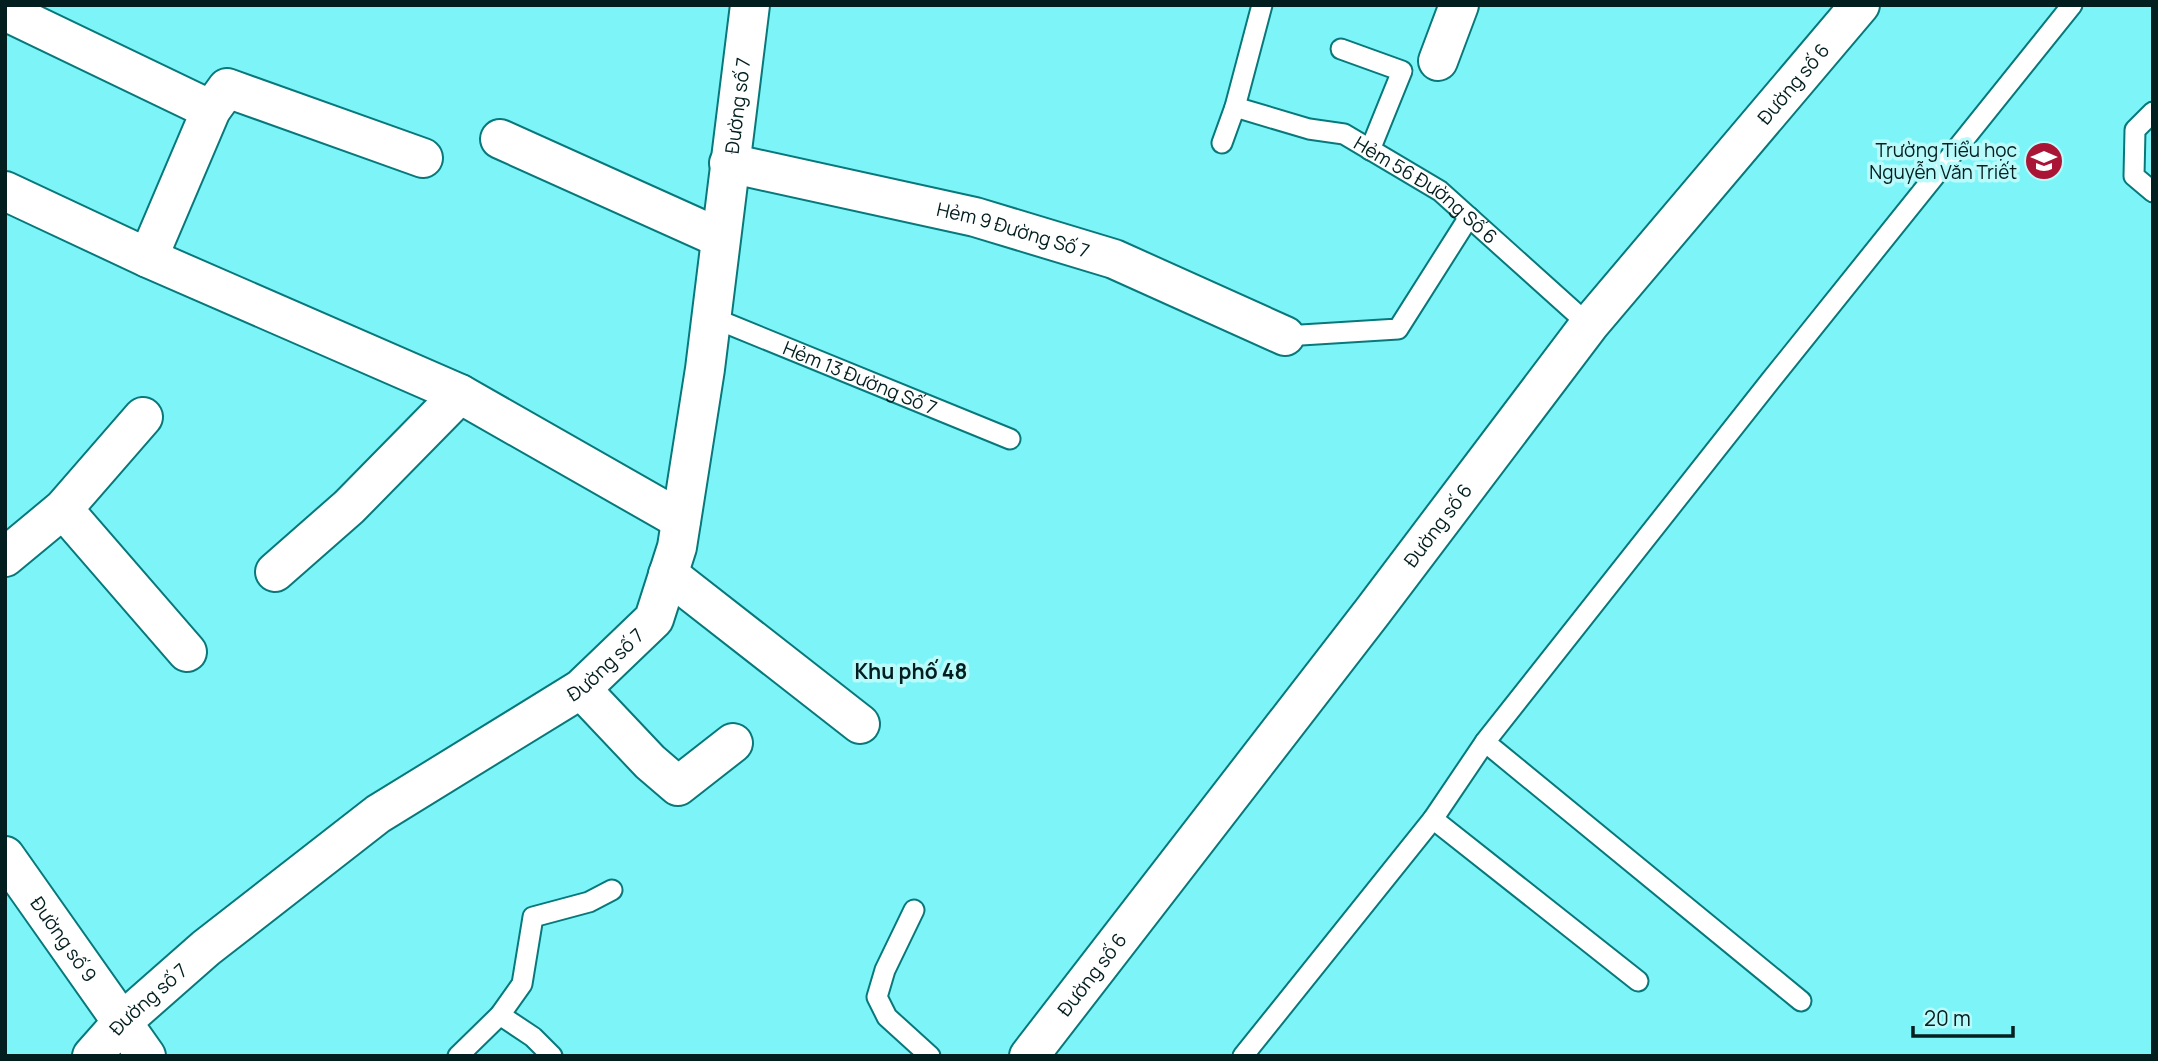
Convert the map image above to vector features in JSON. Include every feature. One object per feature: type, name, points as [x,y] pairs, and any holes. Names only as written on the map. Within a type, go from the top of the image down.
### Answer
[{"type":"street","name":"Đường số 7","points":[[92,1056],[122,1021],[206,948],[378,814],[581,689],[654,619],[677,547],[711,317],[750,5]]},
{"type":"street","points":[[1438,61],[1459,5]]},
{"type":"street","name":"Đường số 6","points":[[1029,1056],[1373,611],[1589,325],[1860,5]]},
{"type":"street","points":[[5,11],[211,110]]},
{"type":"street","points":[[148,258],[211,110],[227,88],[423,158]]},
{"type":"street","points":[[500,139],[720,238]]},
{"type":"street","name":"Hẻm 9 Đường Số 7","points":[[729,163],[975,217],[1114,259],[1285,335]]},
{"type":"street","points":[[5,191],[148,258],[460,394],[681,520]]},
{"type":"street","points":[[275,572],[349,507],[460,394]]},
{"type":"street","points":[[5,557],[63,509],[143,417]]},
{"type":"street","points":[[63,509],[187,652]]},
{"type":"street","points":[[668,574],[860,724]]},
{"type":"street","points":[[581,689],[650,762],[678,786],[733,743]]},
{"type":"street","name":"Đường số 9","points":[[5,856],[146,1056]]},
{"type":"lane","points":[[1222,143],[1235,107],[1262,5]]},
{"type":"lane","points":[[1243,1056],[1433,819],[1485,742],[2072,5]]},
{"type":"lane","points":[[1341,49],[1402,71],[1370,150]]},
{"type":"lane","name":"Hẻm 56 Đường Số 6","points":[[1235,107],[1309,130],[1344,134],[1440,191],[1589,325]]},
{"type":"lane","points":[[2153,113],[2135,130],[2134,176],[2153,192]]},
{"type":"lane","points":[[1285,335],[1398,330],[1469,217]]},
{"type":"lane","name":"Hẻm 13 Đường Số 7","points":[[711,317],[1010,439]]},
{"type":"lane","points":[[1485,742],[1801,1002]]},
{"type":"lane","points":[[1433,819],[1638,981]]},
{"type":"lane","points":[[458,1056],[500,1015],[522,984],[533,917],[589,902],[612,890]]},
{"type":"lane","points":[[914,910],[885,970],[877,998],[887,1017],[930,1056]]},
{"type":"lane","points":[[500,1015],[533,1037],[552,1056]]},
{"type":"place","name":"Trường Tiểu học Nguyễn Văn Triết","points":[[2044,161]]},
{"type":"district","name":"Khu phố 48","points":[[911,672]]}]
